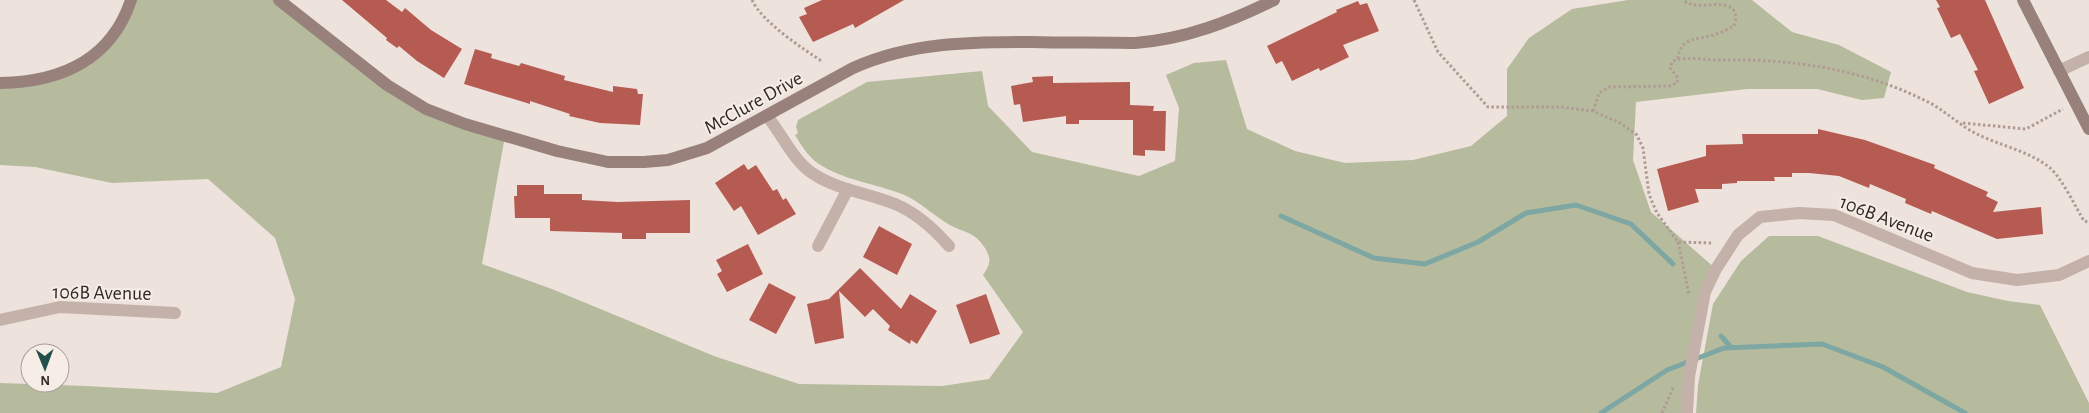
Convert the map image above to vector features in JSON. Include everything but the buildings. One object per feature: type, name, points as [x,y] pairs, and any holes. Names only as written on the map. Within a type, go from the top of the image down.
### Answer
[{"type":"street","points":[[0,83],[40,80],[78,66],[96,52],[114,33],[124,18],[131,0]]},
{"type":"street","name":"McClure Drive","points":[[279,0],[387,86],[426,109],[465,124],[583,158],[620,163],[668,160],[707,148],[853,68],[906,50],[956,42],[1135,43],[1156,41],[1184,36],[1220,25],[1274,0]]},
{"type":"street","points":[[2023,0],[2089,128]]},
{"type":"street","points":[[2059,71],[2089,57]]},
{"type":"street","points":[[767,116],[801,163],[811,173],[828,182],[896,204],[916,215],[950,246]]},
{"type":"street","points":[[818,246],[848,189]]},
{"type":"street","name":"106B Avenue","points":[[1687,413],[1689,377],[1705,292],[1716,270],[1738,236],[1760,218],[1799,213],[1834,214],[1972,273],[2017,280],[2059,275],[2089,261]]},
{"type":"street","name":"106B Avenue","points":[[0,320],[60,307],[175,313]]},
{"type":"path","points":[[752,0],[756,8],[774,26],[823,62]]},
{"type":"path","points":[[1414,0],[1438,52],[1488,107],[1562,107],[1593,111],[1620,123],[1637,135],[1643,148],[1653,204],[1657,213],[1678,242],[1690,298]]},
{"type":"path","points":[[1678,59],[1680,47],[1687,40],[1716,34],[1734,26],[1737,19],[1735,12],[1727,6],[1688,4],[1683,0]]},
{"type":"path","points":[[1593,111],[1599,93],[1609,87],[1669,86],[1677,83],[1678,78],[1670,68],[1672,62],[1678,59],[1710,61],[1746,60],[1808,64],[1822,67],[1884,82],[1928,102],[1962,123],[1972,132],[2049,168],[2056,175],[2084,221],[2089,222]]},
{"type":"path","points":[[1962,123],[2026,130],[2069,106]]},
{"type":"path","points":[[1678,242],[1712,243]]},
{"type":"path","points":[[1662,413],[1676,381]]},
{"type":"green space","points":[[131,0],[279,0],[399,94],[505,136],[482,264],[552,289],[714,356],[799,384],[942,386],[989,379],[1023,332],[983,275],[989,265],[989,256],[977,238],[948,224],[908,197],[892,190],[849,178],[828,169],[812,158],[797,139],[795,135],[798,133],[796,127],[798,120],[867,82],[982,71],[988,106],[1032,152],[1139,176],[1175,161],[1179,108],[1166,75],[1194,63],[1226,60],[1247,129],[1295,151],[1345,163],[1413,160],[1471,146],[1507,116],[1507,69],[1529,38],[1572,9],[1628,0],[1752,0],[1792,32],[1839,45],[1891,72],[1884,98],[1862,100],[1817,89],[1747,89],[1636,102],[1633,160],[1651,212],[1716,269],[1705,292],[1687,413],[0,413],[0,383],[20,384],[20,393],[70,393],[70,385],[217,393],[281,367],[295,299],[275,238],[208,179],[112,183],[35,167],[0,165],[0,83],[18,82],[90,57]]},
{"type":"green space","points":[[1769,236],[1818,236],[1967,292],[2008,301],[2040,305],[2089,403],[2089,413],[1696,413],[1698,385],[1713,304],[1741,261]]},
{"type":"waterway","points":[[1281,216],[1374,258],[1425,264],[1478,242],[1526,213],[1576,205],[1631,224],[1673,264]]},
{"type":"waterway","points":[[1721,336],[1731,347]]},
{"type":"waterway","points":[[1601,413],[1667,370],[1724,348],[1822,344],[1883,367],[1965,413]]}]
